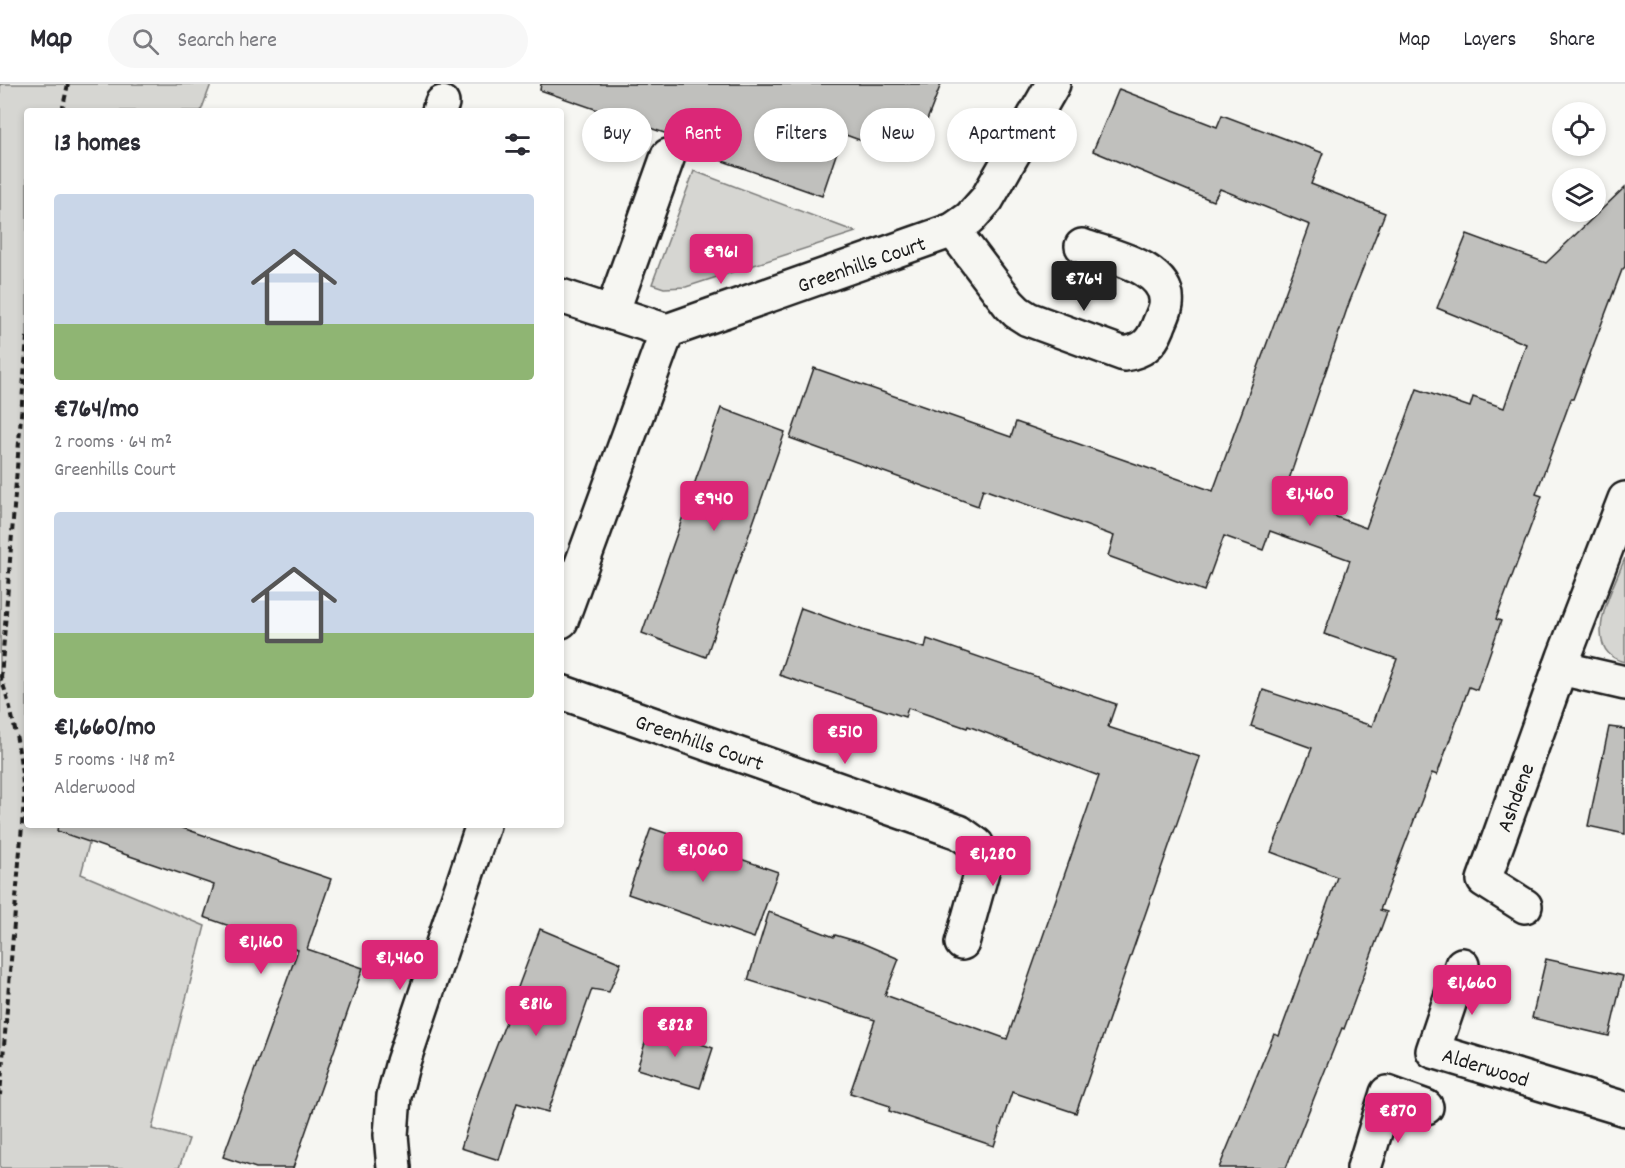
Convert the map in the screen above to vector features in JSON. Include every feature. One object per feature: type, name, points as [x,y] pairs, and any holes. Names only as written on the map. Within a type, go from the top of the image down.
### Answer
[{"type":"street","name":"Greenhills Court","points":[[667,331],[952,230],[970,218],[987,199],[1053,84]]},
{"type":"street","points":[[612,314],[666,162]]},
{"type":"street","name":"Greenhills Court","points":[[952,230],[1010,304],[1028,319],[1124,354],[1137,352],[1148,346],[1166,306],[1165,291],[1158,279],[1146,269],[1082,246]]},
{"type":"street","points":[[564,297],[667,331],[564,613]]},
{"type":"street","name":"Ashdene","points":[[1525,906],[1484,880],[1560,668],[1625,499]]},
{"type":"street","points":[[1560,668],[1625,683]]},
{"type":"street","name":"Greenhills Court","points":[[564,693],[959,832],[977,845],[984,864],[962,943]]},
{"type":"street","points":[[394,1168],[391,1135],[394,1096],[403,1062],[482,828]]},
{"type":"street","name":"Alderwood","points":[[1462,965],[1433,1051],[1625,1109]]},
{"type":"street","points":[[1364,1168],[1388,1093],[1426,1107]]},
{"type":"path","points":[[63,108],[68,84]]},
{"type":"path","points":[[0,1095],[24,801],[17,738],[1,677],[24,376]]},
{"type":"shaded area","points":[[0,84],[211,84],[202,108],[24,108],[24,828],[93,828],[81,874],[205,926],[152,1129],[189,1139],[179,1168],[0,1168]]},
{"type":"shaded area","points":[[694,171],[856,232],[686,287],[664,288],[652,284]]},
{"type":"shaded area","points":[[1625,558],[1625,662],[1611,656],[1603,645],[1601,632],[1608,600]]},
{"type":"building","points":[[541,84],[941,84],[932,108],[860,108],[860,140],[848,136],[848,108],[754,108],[754,162],[834,162],[822,196],[726,162],[742,162],[742,108],[664,108],[664,133],[652,129],[652,108],[592,108],[540,90]]},
{"type":"building","points":[[1119,89],[1217,127],[1222,115],[1323,153],[1311,184],[1385,213],[1349,303],[1283,497],[1366,528],[1417,389],[1470,407],[1473,397],[1504,408],[1526,344],[1437,308],[1467,234],[1546,263],[1589,222],[1606,222],[1606,205],[1625,187],[1625,267],[1573,399],[1571,399],[1536,494],[1542,496],[1496,619],[1501,621],[1477,690],[1469,687],[1437,775],[1432,773],[1380,910],[1387,912],[1344,1029],[1342,1028],[1286,1168],[1219,1168],[1274,1034],[1279,1036],[1337,877],[1271,852],[1312,748],[1251,726],[1263,690],[1372,726],[1397,659],[1324,634],[1350,560],[1270,531],[1263,550],[1224,536],[1204,591],[1108,556],[1114,536],[1082,524],[983,489],[978,506],[790,438],[814,368],[1011,437],[1016,422],[1213,491],[1310,225],[1220,189],[1213,201],[1093,151]]},
{"type":"building","points":[[721,408],[785,432],[706,657],[642,633]]},
{"type":"building","points":[[801,608],[865,631],[925,648],[927,639],[1116,704],[1108,727],[1200,757],[1076,1113],[1012,1092],[994,1146],[889,1111],[890,1106],[850,1093],[875,1020],[748,980],[769,912],[834,937],[835,935],[862,943],[899,959],[885,995],[1007,1039],[1099,776],[968,726],[967,728],[908,708],[905,717],[779,675]]},
{"type":"building","points":[[1609,727],[1625,729],[1625,834],[1588,826]]},
{"type":"building","points":[[58,828],[183,828],[331,879],[307,949],[363,968],[293,1168],[256,1168],[223,1157],[298,950],[204,917],[214,885],[57,831]]},
{"type":"building","points":[[651,828],[778,872],[754,938],[628,894]]},
{"type":"building","points":[[540,929],[621,963],[609,992],[592,989],[548,1112],[517,1103],[499,1160],[461,1148],[479,1091]]},
{"type":"building","points":[[1546,959],[1623,976],[1609,1036],[1532,1018]]},
{"type":"building","points":[[650,1027],[713,1048],[700,1088],[637,1069]]}]
